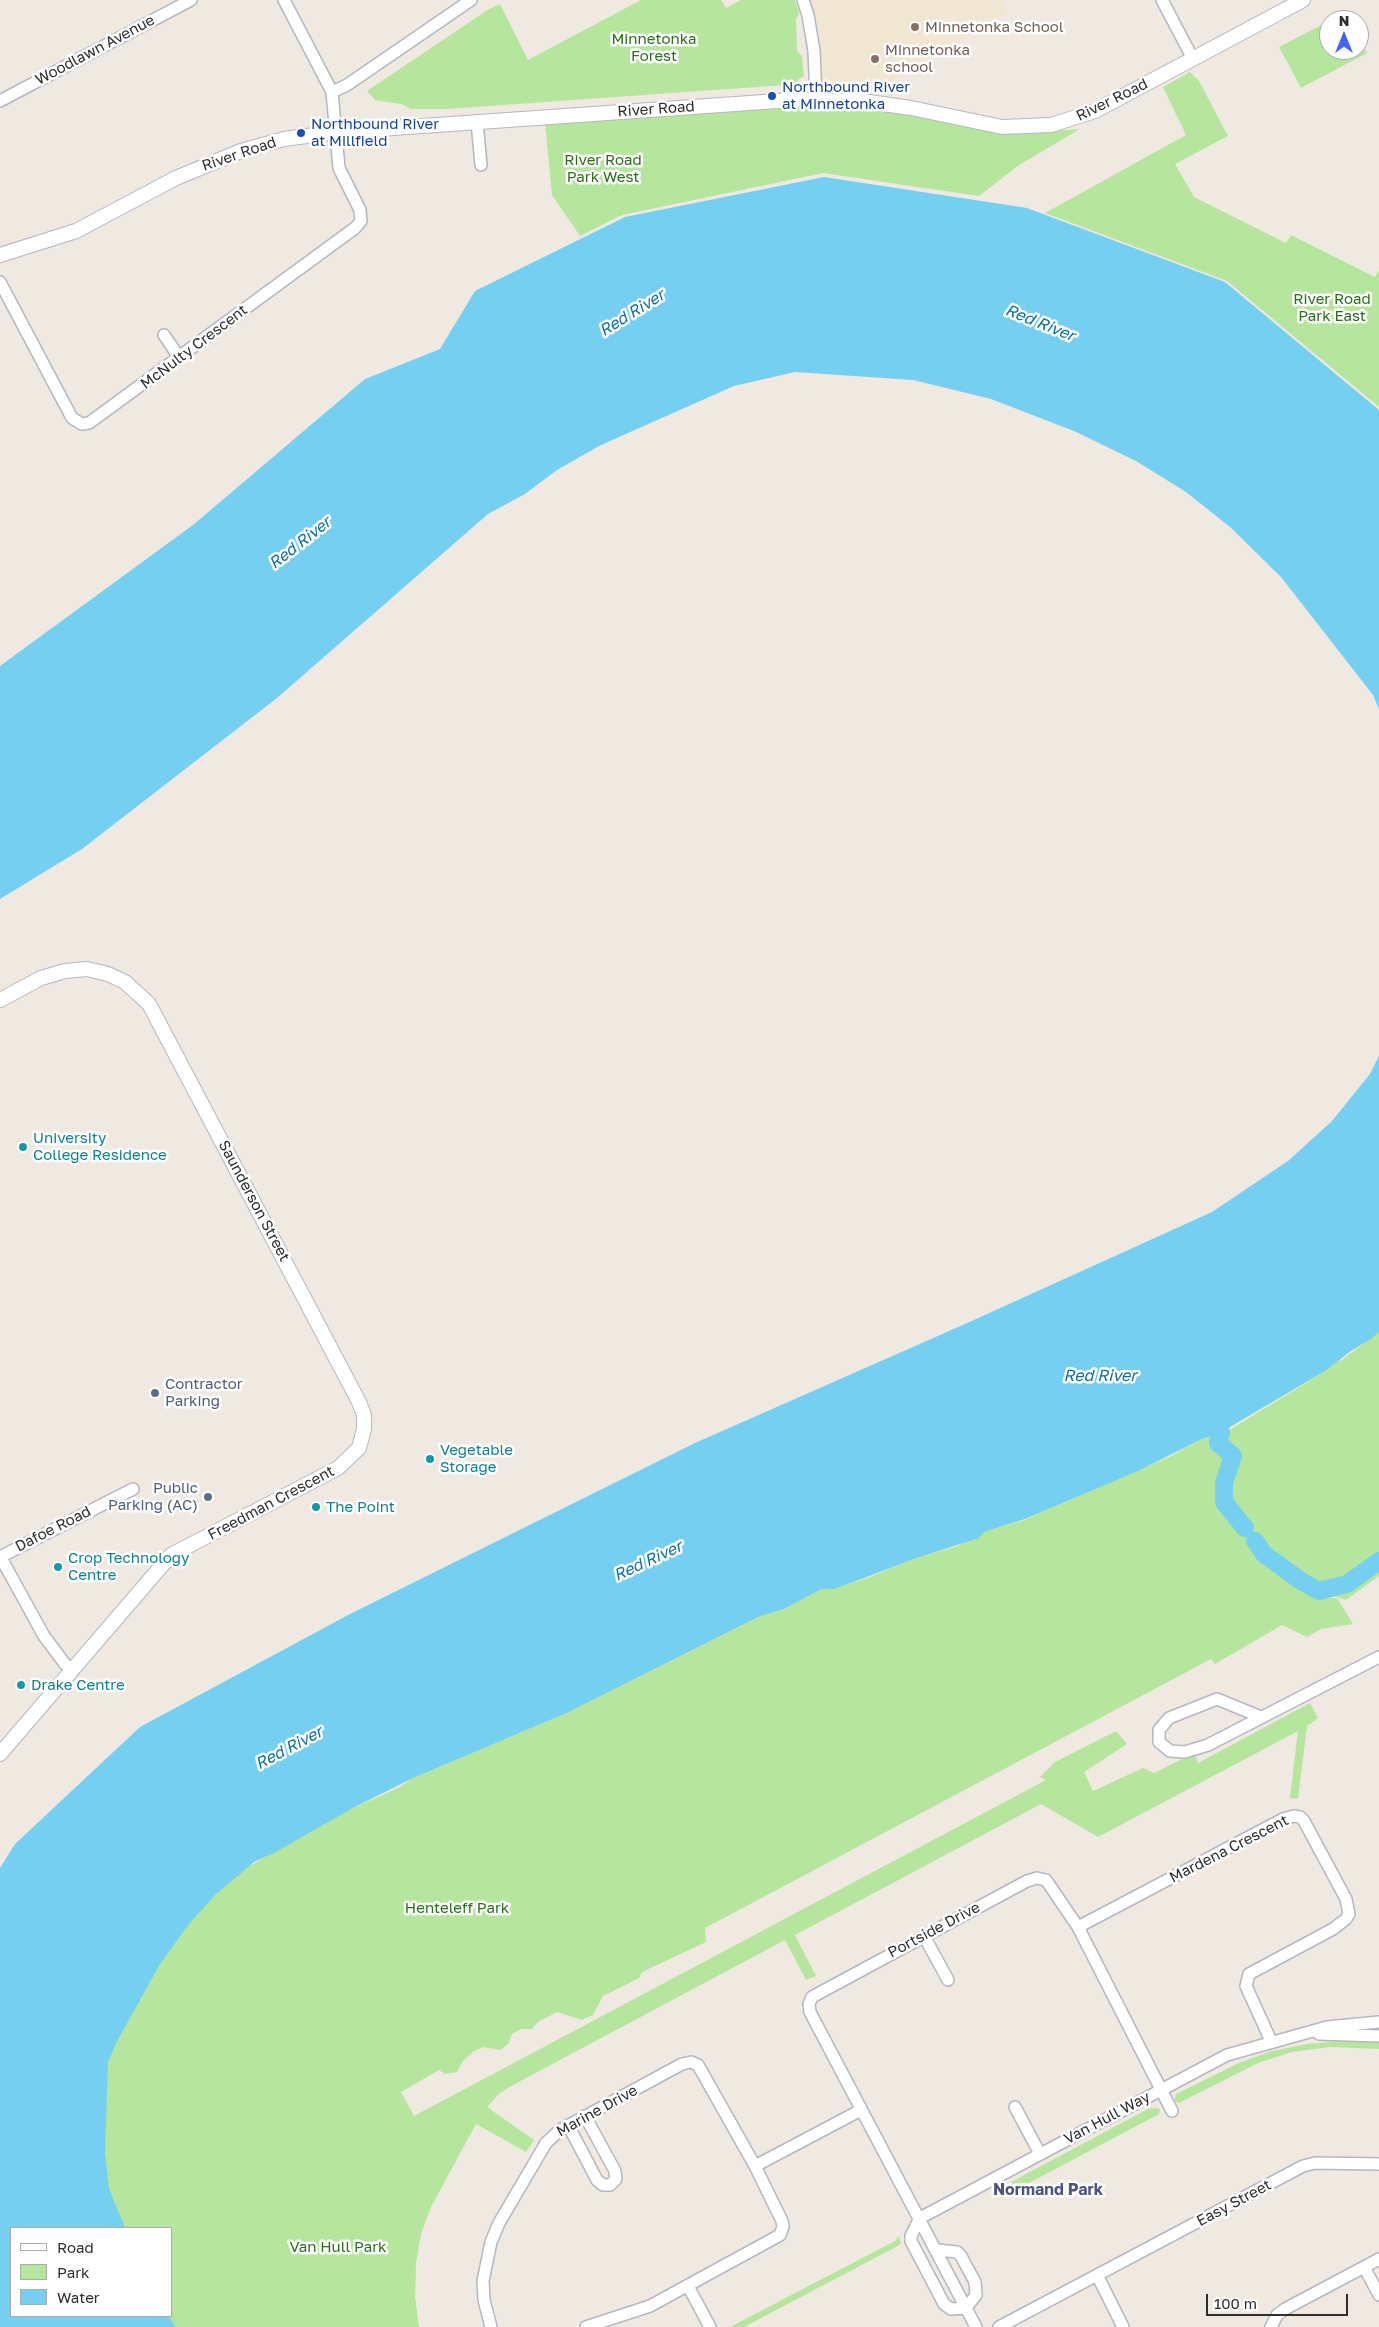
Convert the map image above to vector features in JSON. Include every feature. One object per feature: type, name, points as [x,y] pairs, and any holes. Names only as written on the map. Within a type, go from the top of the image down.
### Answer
[{"type":"street","name":"Woodlawn Avenue","points":[[0,101],[191,0]]},
{"type":"street","points":[[284,0],[332,92],[336,132]]},
{"type":"street","points":[[332,92],[347,85],[471,0]]},
{"type":"street","points":[[803,0],[808,15],[814,51],[816,100]]},
{"type":"street","points":[[1162,0],[1193,59]]},
{"type":"street","name":"River Road","points":[[0,255],[76,230],[176,178],[241,151],[284,140],[336,132],[816,100],[862,101],[911,108],[1002,127],[1051,125],[1095,111],[1303,0]]},
{"type":"street","points":[[477,122],[481,165]]},
{"type":"street","name":"McNulty Crescent","points":[[0,282],[72,418],[76,422],[89,423],[96,420],[355,228],[361,220],[360,210],[339,168],[336,132]]},
{"type":"street","points":[[164,335],[179,357]]},
{"type":"street","name":"Saunderson Street","points":[[0,1000],[42,978],[65,971],[87,969],[108,974],[137,992],[158,1019],[359,1402],[364,1415],[364,1429],[359,1448]]},
{"type":"street","name":"Freedman Crescent","points":[[0,1754],[171,1555],[338,1468],[359,1448]]},
{"type":"street","name":"Dafoe Road","points":[[0,1557],[133,1489]]},
{"type":"street","points":[[0,1557],[44,1636],[65,1664],[73,1671]]},
{"type":"street","points":[[1261,1717],[1217,1699],[1170,1718],[1159,1730],[1159,1742],[1170,1751],[1185,1752],[1208,1745],[1379,1657]]},
{"type":"street","name":"Mardena Crescent","points":[[1078,1927],[1283,1819],[1294,1816],[1300,1817],[1304,1821],[1346,1899],[1349,1914],[1342,1924],[1249,1974],[1246,1986],[1271,2041]]},
{"type":"street","name":"Portside Drive","points":[[976,2327],[810,2012],[809,2004],[812,1997],[1027,1881],[1037,1878],[1046,1880],[1078,1927],[1172,2111]]},
{"type":"street","points":[[924,1936],[948,1980]]},
{"type":"street","name":"Van Hull Way","points":[[920,2218],[1227,2055],[1271,2041],[1345,2024],[1379,2022]]},
{"type":"street","name":"Van Hull Way","points":[[1300,2034],[1379,2036]]},
{"type":"street","name":"Marine Drive","points":[[491,2327],[484,2300],[484,2281],[491,2242],[499,2223],[546,2143],[568,2125],[682,2064],[691,2062],[698,2064],[755,2166],[782,2221],[783,2227],[780,2235],[650,2306],[586,2327]]},
{"type":"street","points":[[1015,2108],[1040,2154]]},
{"type":"street","points":[[755,2166],[862,2110]]},
{"type":"street","points":[[568,2125],[597,2180],[603,2185],[610,2185],[616,2179],[615,2171],[585,2116]]},
{"type":"street","name":"Easy Street","points":[[999,2327],[1310,2163],[1379,2164]]},
{"type":"street","points":[[920,2218],[911,2236],[911,2241],[944,2304],[951,2309],[966,2308],[976,2295],[975,2282],[957,2252],[937,2250]]},
{"type":"street","points":[[1271,2327],[1276,2316],[1286,2309],[1379,2259]]},
{"type":"street","points":[[1364,2267],[1379,2295]]},
{"type":"street","points":[[1096,2276],[1123,2327]]},
{"type":"street","points":[[688,2286],[710,2327]]},
{"type":"shaded area","name":"Minnetonka school","points":[[809,0],[1002,0],[1007,13],[868,95],[823,95],[818,23]]},
{"type":"green space","name":"Minnetonka Forest","points":[[641,0],[721,0],[726,8],[741,0],[795,0],[799,14],[796,19],[797,51],[802,56],[804,77],[798,79],[799,84],[447,109],[412,109],[401,104],[375,100],[367,91],[489,9],[500,4],[528,60]]},
{"type":"green space","points":[[1319,26],[1319,60],[1354,60],[1301,88],[1279,47]]},
{"type":"green space","name":"River Road Park East","points":[[1190,72],[1199,81],[1228,136],[1175,164],[1194,197],[1286,243],[1291,235],[1375,277],[1379,270],[1379,407],[1227,281],[1045,213],[1186,135],[1163,87]]},
{"type":"green space","name":"River Road Park West","points":[[791,104],[857,105],[1052,131],[1080,129],[1019,165],[979,196],[823,173],[622,215],[580,236],[552,195],[545,122]]},
{"type":"green space","name":"Henteleff Park","points":[[1379,1332],[1379,1576],[1346,1600],[1331,1595],[1326,1598],[1337,1598],[1353,1624],[1321,1629],[1307,1637],[1282,1625],[1215,1664],[1211,1659],[705,1928],[706,1942],[642,1972],[639,1978],[603,1996],[593,2015],[582,2020],[557,2012],[538,2022],[532,2029],[521,2029],[512,2034],[508,2044],[500,2050],[483,2047],[474,2051],[463,2061],[457,2072],[445,2074],[439,2070],[401,2092],[414,2116],[1046,1780],[1040,1777],[1055,1762],[1116,1731],[1127,1744],[1084,1772],[1093,1791],[1143,1768],[1154,1773],[1184,1758],[1180,1746],[1192,1746],[1198,1763],[1310,1703],[1318,1718],[1307,1726],[1298,1799],[1290,1798],[1298,1731],[1098,1837],[1041,1804],[795,1935],[816,1976],[806,1980],[785,1940],[511,2086],[500,2093],[487,2107],[534,2140],[526,2152],[476,2124],[431,2207],[421,2234],[416,2263],[415,2297],[419,2327],[166,2327],[159,2317],[172,2317],[172,2227],[109,2227],[105,2219],[101,2046],[125,2007],[221,1882],[351,1809],[400,1787],[411,1779],[569,1712],[758,1617],[784,1609],[822,1589],[835,1589],[914,1559],[958,1546],[984,1532],[1024,1520],[1169,1457],[1202,1439],[1226,1432],[1322,1373],[1327,1364],[1342,1360]]},
{"type":"green space","points":[[1342,2041],[1379,2043],[1379,2049],[1330,2047],[1292,2052],[1258,2063],[1179,2103],[1174,2101],[1176,2094],[1241,2062],[1272,2051],[1307,2044]]},
{"type":"green space","points":[[1158,2108],[1160,2110],[1159,2114],[1029,2183],[1013,2184],[1011,2182],[1148,2109]]},
{"type":"green space","points":[[899,2236],[901,2244],[894,2248],[744,2327],[730,2327],[895,2241]]},
{"type":"water","name":"Red River","points":[[824,177],[1027,208],[1225,282],[1379,410],[1379,709],[1373,695],[1281,577],[1230,527],[1186,492],[1136,461],[1074,431],[991,399],[913,380],[795,372],[734,386],[601,445],[557,470],[525,494],[488,514],[277,698],[82,849],[0,899],[0,666],[193,525],[365,379],[440,349],[475,291],[625,217]]},
{"type":"water","name":"Red River","points":[[1379,1056],[1379,1332],[1325,1371],[1230,1427],[1226,1432],[1202,1439],[1138,1471],[1025,1519],[984,1532],[979,1538],[914,1559],[835,1589],[822,1589],[784,1609],[758,1617],[569,1712],[411,1779],[254,1862],[215,1895],[189,1924],[160,1964],[116,2043],[108,2062],[105,2152],[109,2189],[125,2227],[10,2227],[10,2317],[169,2317],[176,2327],[0,2327],[0,1868],[15,1844],[140,1727],[350,1614],[695,1443],[1212,1212],[1288,1161],[1332,1121],[1370,1074]]},
{"type":"waterway","points":[[1221,1432],[1218,1443],[1233,1456],[1224,1483],[1224,1502],[1245,1528]]},
{"type":"waterway","points":[[1255,1541],[1264,1554],[1301,1581],[1319,1591],[1347,1584],[1379,1561]]},
{"type":"place","name":"Minnetonka School","points":[[915,27]]},
{"type":"place","name":"Minnetonka school","points":[[875,59]]},
{"type":"place","name":"Northbound River at Minnetonka","points":[[772,96]]},
{"type":"place","name":"Northbound River at Millfield","points":[[301,133]]},
{"type":"place","name":"University College Residence","points":[[23,1147]]},
{"type":"place","name":"Contractor Parking","points":[[155,1393]]},
{"type":"place","name":"Vegetable Storage","points":[[430,1459]]},
{"type":"place","name":"Public Parking (AC)","points":[[208,1497]]},
{"type":"place","name":"The Point","points":[[316,1507]]},
{"type":"place","name":"Crop Technology Centre","points":[[58,1567]]},
{"type":"place","name":"Drake Centre","points":[[21,1685]]},
{"type":"district","name":"Normand Park","points":[[1048,2190]]},
{"type":"park label","name":"Van Hull Park","points":[[338,2247]]}]
